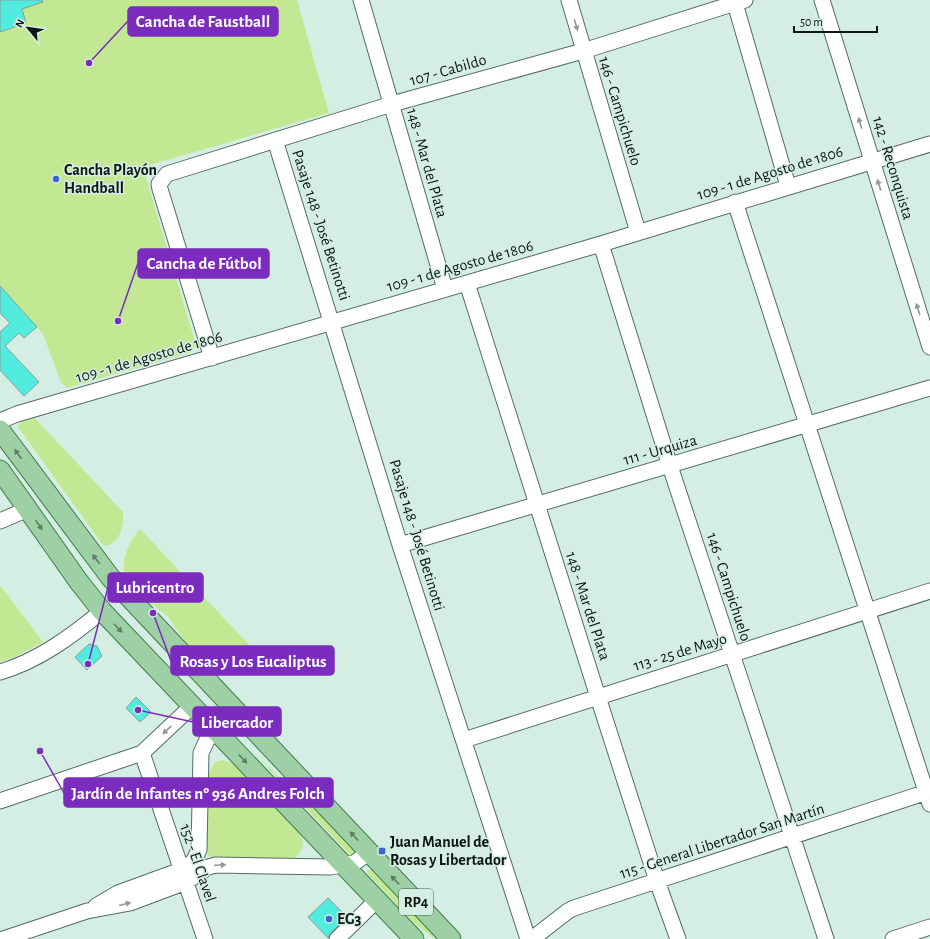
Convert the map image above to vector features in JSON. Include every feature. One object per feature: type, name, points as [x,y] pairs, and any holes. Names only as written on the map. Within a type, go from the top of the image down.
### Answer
[{"type":"main road","name":"RP4","points":[[0,430],[110,577],[451,939]]},
{"type":"main road","name":"RP4","points":[[0,470],[79,582],[102,611],[414,939]]},
{"type":"street","name":"148 - Mar del Plata","points":[[361,0],[445,289]]},
{"type":"street","name":"146 - Campichuelo","points":[[569,0],[638,232]]},
{"type":"street","name":"142 - Reconquista","points":[[822,0],[930,346]]},
{"type":"street","name":"107 - Cabildo","points":[[212,358],[160,189],[159,184],[162,179],[173,171],[392,104],[583,51],[738,1]]},
{"type":"street","points":[[738,1],[788,186]]},
{"type":"street","name":"Pasaje 148 - José Betinotti","points":[[275,140],[333,322],[400,545],[528,939]]},
{"type":"street","name":"109 - 1 de Agosto de 1806","points":[[0,421],[17,414],[600,244],[930,144]]},
{"type":"street","points":[[735,202],[867,611],[929,796]]},
{"type":"street","name":"146 - Campichuelo","points":[[600,244],[670,466],[826,939]]},
{"type":"street","name":"148 - Mar del Plata","points":[[467,283],[657,881],[678,939]]},
{"type":"street","name":"111 - Urquiza","points":[[400,545],[807,426],[930,388]]},
{"type":"street","points":[[0,521],[28,508]]},
{"type":"street","name":"113 - 25 de Mayo","points":[[464,740],[930,591]]},
{"type":"street","points":[[0,672],[22,663],[70,636],[102,611]]},
{"type":"street","points":[[0,801],[142,753],[192,706]]},
{"type":"street","points":[[184,876],[199,850],[202,753],[207,740],[236,711]]},
{"type":"street","name":"152 - El Clavel","points":[[142,753],[205,939]]},
{"type":"street","name":"115 - General Libertador San Martín","points":[[532,939],[568,911],[791,836],[929,796]]},
{"type":"street","points":[[4,939],[87,911],[118,894],[184,876],[216,865],[331,867],[354,863],[370,852]]},
{"type":"street","points":[[337,939],[377,900]]},
{"type":"street","points":[[893,939],[930,927]]},
{"type":"green space","points":[[0,0],[297,0],[329,113],[150,165],[145,174],[196,345],[192,352],[67,388],[61,382],[43,334],[0,286]]},
{"type":"green space","points":[[34,417],[123,512],[122,527],[118,537],[111,544],[106,546],[102,544],[18,427],[19,423]]},
{"type":"green space","points":[[140,529],[253,649],[205,665],[191,649],[168,617],[150,602],[132,592],[124,578],[124,559],[130,542]]},
{"type":"green space","points":[[0,585],[43,642],[15,657],[0,662]]},
{"type":"green space","points":[[252,751],[301,798],[327,820],[359,854],[352,857]]},
{"type":"green space","points":[[222,760],[230,762],[239,768],[299,832],[303,845],[300,852],[293,859],[289,861],[215,860],[208,855],[206,846],[209,773],[215,762]]},
{"type":"green space","points":[[367,870],[374,870],[440,939],[435,939],[414,923],[368,874]]},
{"type":"building","points":[[0,0],[42,0],[43,2],[22,9],[26,23],[0,32]]},
{"type":"building","points":[[0,286],[37,327],[24,338],[19,333],[5,346],[39,382],[24,396],[0,370],[0,332],[10,323],[0,313]]},
{"type":"building","points":[[89,644],[97,646],[102,656],[87,670],[75,657]]},
{"type":"building","points":[[136,697],[151,712],[140,722],[126,708]]},
{"type":"building","name":"EG3","points":[[328,898],[347,917],[328,938],[308,917]]},
{"type":"place","name":"Cancha de Faustball","points":[[89,63]]},
{"type":"place","name":"Cancha Playón Handball","points":[[56,179]]},
{"type":"place","name":"Cancha de Fútbol","points":[[118,321]]},
{"type":"place","name":"Rosas y Los Eucaliptus","points":[[153,613]]},
{"type":"place","name":"Lubricentro","points":[[88,664]]},
{"type":"place","name":"Libercador","points":[[138,710]]},
{"type":"place","name":"Jardín de Infantes nº 936 Andres Folch","points":[[40,751]]},
{"type":"place","name":"Juan Manuel de Rosas y Libertador","points":[[382,851]]},
{"type":"place","name":"EG3","points":[[329,919]]}]
